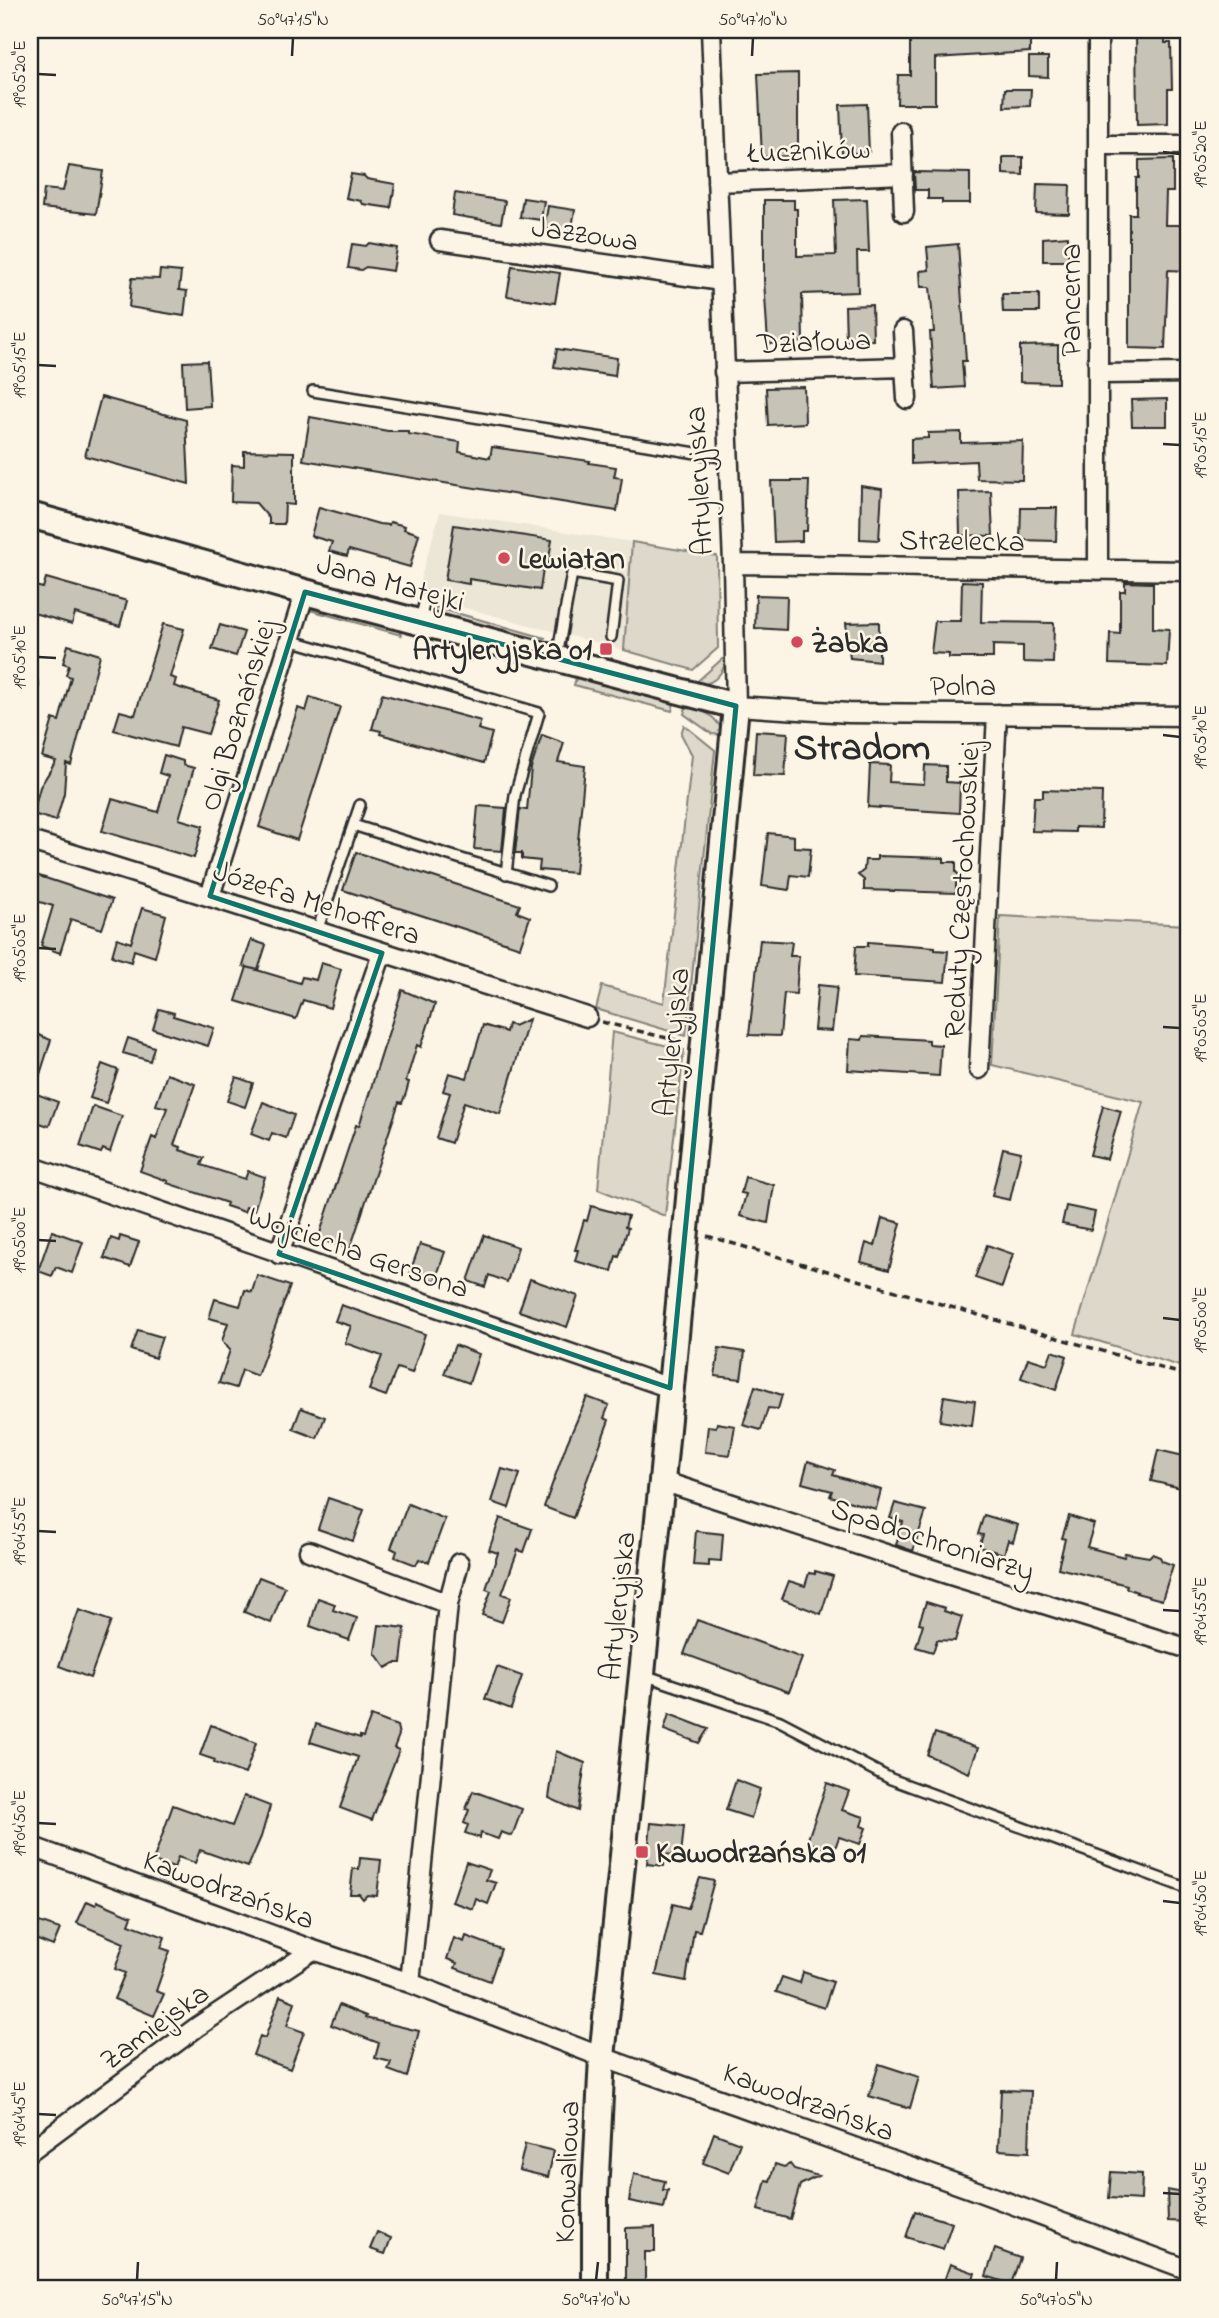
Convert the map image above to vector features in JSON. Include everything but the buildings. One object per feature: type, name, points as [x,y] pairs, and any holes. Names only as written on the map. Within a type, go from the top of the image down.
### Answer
[{"type":"street","name":"Artyleryjska","points":[[602,2057],[662,1481],[736,706],[733,564],[711,30]]},
{"type":"street","name":"Pancerna","points":[[1098,30],[1098,570]]},
{"type":"street","name":"Łuczników","points":[[901,132],[904,212]]},
{"type":"street","points":[[1098,145],[1189,145]]},
{"type":"street","name":"Łuczników","points":[[717,182],[903,174]]},
{"type":"street","name":"Jazzowa","points":[[440,240],[721,281]]},
{"type":"street","name":"Działowa","points":[[903,331],[907,399]]},
{"type":"street","name":"Działowa","points":[[724,372],[905,367]]},
{"type":"street","points":[[1098,374],[1189,373]]},
{"type":"street","name":"Jana Matejki","points":[[30,514],[305,592],[736,706]]},
{"type":"street","name":"Strzelecka","points":[[733,564],[1189,571]]},
{"type":"street","name":"Olgi Boznańskiej","points":[[210,896],[305,592]]},
{"type":"street","name":"Polna","points":[[736,706],[849,713],[1189,716]]},
{"type":"street","name":"Reduty Częstochowskiej","points":[[979,1069],[997,714]]},
{"type":"street","name":"Józefa Mehoffera","points":[[30,841],[587,1017]]},
{"type":"street","points":[[279,1254],[382,953]]},
{"type":"street","name":"Wojciecha Gersona","points":[[30,1166],[670,1388]]},
{"type":"street","name":"Spadochroniarzy","points":[[662,1481],[947,1574],[1189,1648]]},
{"type":"street","points":[[309,1551],[448,1604]]},
{"type":"street","points":[[410,1983],[448,1604],[459,1563]]},
{"type":"street","name":"Kawodrzańska","points":[[30,1846],[1189,2270]]},
{"type":"street","name":"Zamiejska","points":[[31,2149],[197,2027],[313,1950]]},
{"type":"street","name":"Konwaliowa","points":[[594,2288],[595,2194],[602,2057]]},
{"type":"lane","points":[[313,391],[727,458]]},
{"type":"lane","points":[[556,658],[572,573],[618,581],[611,637]]},
{"type":"lane","points":[[419,622],[426,597]]},
{"type":"lane","points":[[290,640],[540,713],[515,795],[506,874]]},
{"type":"lane","points":[[30,684],[33,685],[30,696]]},
{"type":"lane","points":[[317,931],[360,804]]},
{"type":"lane","points":[[354,825],[548,886]]},
{"type":"lane","points":[[642,1674],[780,1721],[891,1779],[1189,1889]]},
{"type":"path","points":[[587,1017],[702,1046]]},
{"type":"path","points":[[685,1231],[1185,1375]]},
{"type":"highlighted area","points":[[305,592],[736,706],[670,1388],[279,1254],[382,953],[210,896]]},
{"type":"shaded area","points":[[440,512],[632,542],[624,650],[416,595]]},
{"type":"shaded area","points":[[632,542],[717,556],[718,648],[693,670],[624,650]]},
{"type":"shaded area","points":[[312,606],[398,628],[401,635],[310,610]]},
{"type":"shaded area","points":[[435,607],[545,638],[542,644],[433,613]]},
{"type":"shaded area","points":[[722,659],[727,659],[715,679],[692,686]]},
{"type":"shaded area","points":[[576,678],[674,703],[672,711],[574,685]]},
{"type":"shaded area","points":[[686,707],[710,715],[724,735],[712,734],[684,714]]},
{"type":"shaded area","points":[[684,725],[715,750],[686,1036],[596,1009],[602,986],[664,1003],[692,755],[681,734]]},
{"type":"shaded area","points":[[1000,916],[1189,925],[1189,1369],[1075,1334],[1143,1102],[992,1065]]},
{"type":"shaded area","points":[[612,1032],[684,1050],[665,1216],[598,1189]]},
{"type":"place","name":"Lewiatan","points":[[504,558]]},
{"type":"place","name":"Żabka","points":[[797,642]]},
{"type":"place","name":"Artyleryjska 01","points":[[606,649]]},
{"type":"place","name":"Kawodrzańska 01","points":[[642,1852]]},
{"type":"district","name":"Stradom","points":[[862,746]]}]
